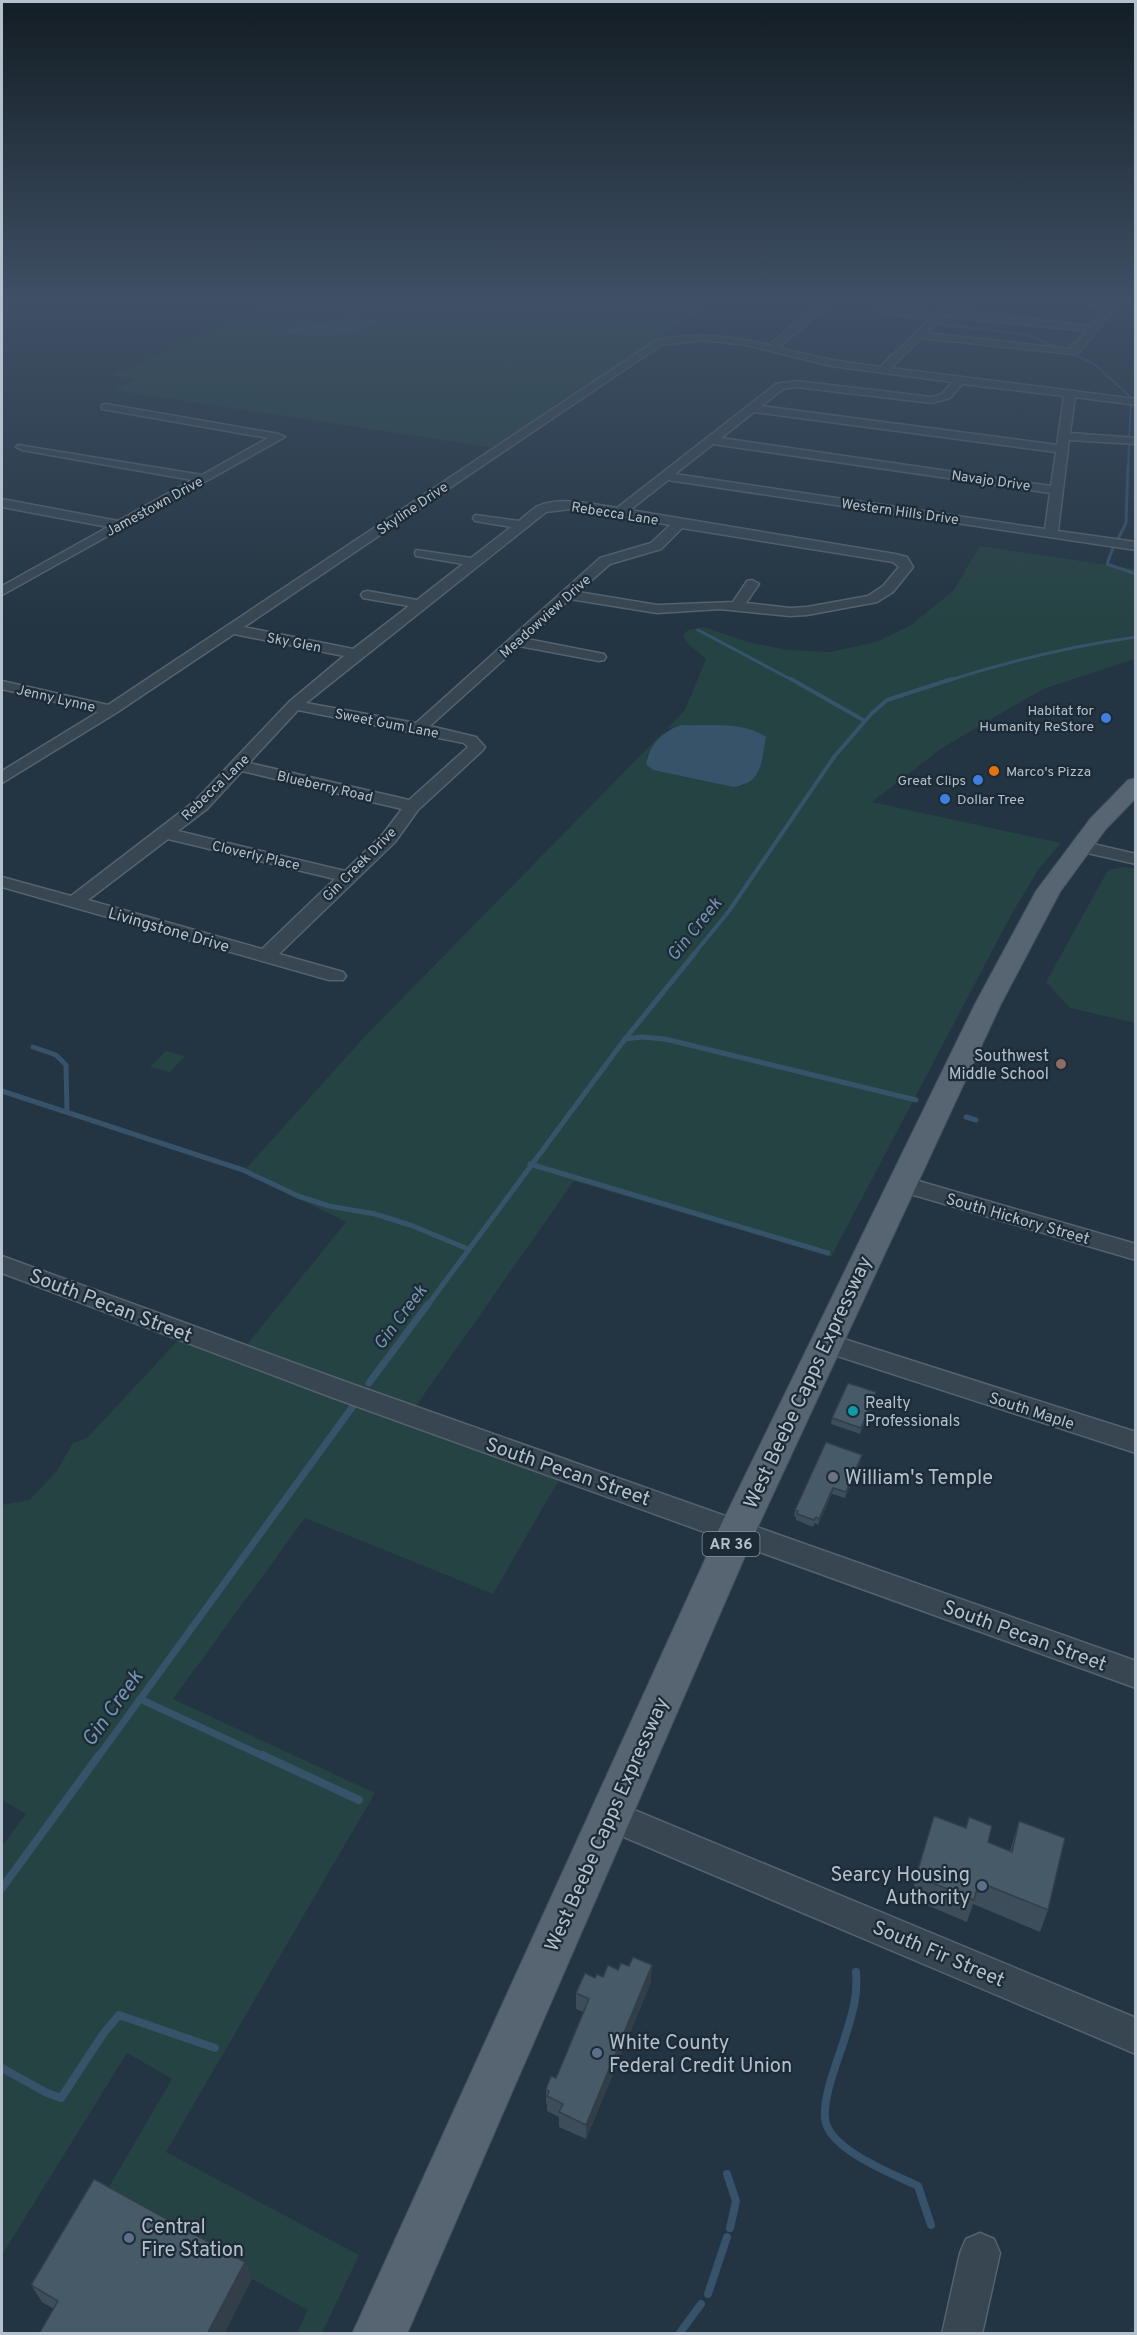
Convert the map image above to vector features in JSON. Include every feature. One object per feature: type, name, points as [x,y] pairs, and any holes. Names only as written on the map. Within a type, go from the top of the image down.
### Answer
[{"type":"main road","name":"West Beebe Capps Expressway","points":[[379,2334],[737,1531],[901,1184],[1048,891],[1089,835],[1136,786]]},
{"type":"street","name":"Jamestown Drive","points":[[2,591],[279,437],[123,410]]},
{"type":"street","name":"Skyline Drive","points":[[2,778],[111,710],[557,410]]},
{"type":"street","points":[[618,513],[749,410]]},
{"type":"street","points":[[767,410],[1062,449]]},
{"type":"street","points":[[1051,533],[1068,410]]},
{"type":"street","points":[[1064,436],[1136,441]]},
{"type":"street","name":"Navajo Drive","points":[[711,440],[1057,490]]},
{"type":"street","points":[[21,447],[204,478]]},
{"type":"street","name":"Western Hills Drive","points":[[665,476],[1136,546]]},
{"type":"street","points":[[2,503],[119,525]]},
{"type":"street","name":"Rebecca Lane","points":[[73,903],[201,805],[294,705],[418,604],[542,509],[552,505],[618,513],[895,558],[905,563],[906,567],[888,589],[872,599],[829,608],[790,612],[737,606],[657,609],[569,595]]},
{"type":"street","points":[[479,518],[521,525]]},
{"type":"street","name":"Meadowview Drive","points":[[419,728],[605,561],[656,546],[680,523]]},
{"type":"street","points":[[421,553],[473,562]]},
{"type":"street","points":[[2,572],[27,577]]},
{"type":"street","points":[[737,606],[752,584]]},
{"type":"street","points":[[368,595],[418,604]]},
{"type":"street","name":"Sky Glen","points":[[233,629],[356,654]]},
{"type":"street","points":[[517,641],[599,657]]},
{"type":"street","name":"Jenny Lynne","points":[[2,685],[111,710]]},
{"type":"street","name":"Sweet Gum Lane","points":[[294,705],[419,728],[470,740],[477,747]]},
{"type":"street","name":"Gin Creek Drive","points":[[266,956],[388,838],[412,806],[477,747]]},
{"type":"street","name":"Blueberry Road","points":[[239,765],[412,806]]},
{"type":"street","name":"Cloverly Place","points":[[165,833],[348,877]]},
{"type":"street","points":[[1089,835],[1136,856]]},
{"type":"street","points":[[1089,835],[1117,845],[1136,856]]},
{"type":"street","name":"Livingstone Drive","points":[[2,882],[336,976]]},
{"type":"street","name":"South Hickory Street","points":[[901,1184],[1136,1252]]},
{"type":"street","name":"South Pecan Street","points":[[2,1264],[340,1390],[1136,1675]]},
{"type":"street","name":"South Maple","points":[[825,1342],[1136,1443]]},
{"type":"street","name":"South Fir Street","points":[[610,1815],[1136,2036]]},
{"type":"street","points":[[962,2334],[980,2253]]},
{"type":"green space","points":[[245,410],[551,410],[495,448]]},
{"type":"green space","points":[[980,546],[1135,569],[1135,659],[1043,689],[942,748],[872,802],[1061,843],[1038,870],[1009,919],[831,1257],[574,1181],[416,1406],[571,1459],[493,1594],[305,1518],[173,1699],[375,1793],[166,2152],[359,2255],[322,2333],[297,2333],[308,2310],[103,2197],[172,2079],[127,2053],[2,2255],[2,1846],[26,1814],[2,1800],[2,1505],[29,1500],[56,1472],[73,1443],[87,1438],[182,1336],[245,1347],[346,1222],[243,1172],[365,1036],[685,710],[706,659],[687,643],[683,635],[688,630],[704,627],[748,642],[788,650],[830,652],[876,642],[911,625],[953,591]],"holes":[[[681,725],[737,727],[744,785],[733,787],[653,770],[646,763],[647,756],[667,729]]]},
{"type":"green space","points":[[1124,867],[1135,869],[1135,1023],[1070,1008],[1046,982],[1108,870]]},
{"type":"green space","points":[[166,1051],[185,1056],[170,1072],[150,1067]]},
{"type":"water","points":[[681,725],[737,726],[766,737],[759,770],[750,781],[733,787],[653,770],[646,764],[654,744],[668,731]]},
{"type":"building","name":"Realty Professionals","points":[[848,1383],[876,1392],[861,1428],[832,1418]]},
{"type":"building","name":"William's Temple","points":[[826,1442],[862,1455],[846,1492],[833,1488],[819,1519],[816,1517],[814,1520],[797,1514],[798,1511],[795,1510]]},
{"type":"building","name":"Searcy Housing Authority","points":[[934,1816],[966,1828],[969,1817],[992,1826],[988,1842],[1012,1852],[1019,1821],[1065,1838],[1048,1910],[979,1882],[974,1900],[916,1876]]},
{"type":"building","name":"White County Federal Credit Union","points":[[633,1957],[652,1965],[586,2125],[559,2112],[563,2104],[547,2096],[549,2091],[546,2089],[551,2076],[556,2078],[589,1999],[576,1993],[585,1973],[595,1978],[597,1974],[603,1977],[608,1965],[618,1970],[621,1963],[629,1966]]},
{"type":"building","name":"Central Fire Station","points":[[94,2179],[245,2262],[207,2334],[39,2334],[58,2301],[31,2285]]},
{"type":"waterway","points":[[1129,439],[1131,410]]},
{"type":"waterway","points":[[1128,468],[1129,443]]},
{"type":"waterway","points":[[1117,541],[1126,523],[1128,466]]},
{"type":"waterway","points":[[1114,545],[1107,564],[1136,574]]},
{"type":"waterway","points":[[698,630],[794,681]]},
{"type":"waterway","name":"Gin Creek","points":[[947,681],[1041,655],[1136,637]]},
{"type":"waterway","points":[[791,679],[865,721]]},
{"type":"waterway","name":"Gin Creek","points":[[865,721],[887,700],[952,679]]},
{"type":"waterway","name":"Gin Creek","points":[[694,954],[729,911],[834,757],[865,721]]},
{"type":"waterway","name":"Gin Creek","points":[[625,1039],[695,953]]},
{"type":"waterway","points":[[625,1039],[641,1037],[665,1039],[916,1100]]},
{"type":"waterway","name":"Gin Creek","points":[[532,1165],[625,1039]]},
{"type":"waterway","points":[[33,1047],[56,1055],[66,1065],[67,1112]]},
{"type":"waterway","points":[[2,1091],[243,1170],[298,1196],[329,1206],[375,1214],[413,1226],[468,1249]]},
{"type":"waterway","points":[[966,1117],[976,1120]]},
{"type":"waterway","name":"Gin Creek","points":[[427,1306],[532,1165]]},
{"type":"waterway","points":[[532,1165],[828,1253]]},
{"type":"waterway","name":"Gin Creek","points":[[369,1383],[428,1304]]},
{"type":"waterway","name":"Gin Creek","points":[[140,1699],[356,1402]]},
{"type":"waterway","name":"Gin Creek","points":[[98,1757],[140,1699]]},
{"type":"waterway","points":[[140,1699],[265,1757]]},
{"type":"waterway","name":"Gin Creek","points":[[2,1888],[99,1755]]},
{"type":"waterway","points":[[262,1755],[359,1800]]},
{"type":"waterway","points":[[856,1972],[854,2003],[826,2098],[825,2118],[837,2140],[849,2150],[918,2186],[931,2225]]},
{"type":"waterway","points":[[2,2068],[47,2093],[61,2098],[103,2034],[119,2015],[215,2048]]},
{"type":"waterway","points":[[727,2174],[736,2201],[730,2228]]},
{"type":"waterway","points":[[708,2294],[727,2237]]},
{"type":"waterway","points":[[679,2334],[701,2304]]},
{"type":"place","name":"Habitat for Humanity ReStore","points":[[1106,718]]},
{"type":"place","name":"Marco's Pizza","points":[[994,771]]},
{"type":"place","name":"Great Clips","points":[[978,780]]},
{"type":"place","name":"Dollar Tree","points":[[945,799]]},
{"type":"place","name":"Southwest Middle School","points":[[1061,1064]]},
{"type":"place","name":"Realty Professionals","points":[[853,1411]]},
{"type":"place","name":"William's Temple","points":[[833,1477]]},
{"type":"place","name":"Searcy Housing Authority","points":[[982,1886]]},
{"type":"place","name":"White County Federal Credit Union","points":[[597,2053]]},
{"type":"place","name":"Central Fire Station","points":[[129,2238]]}]
